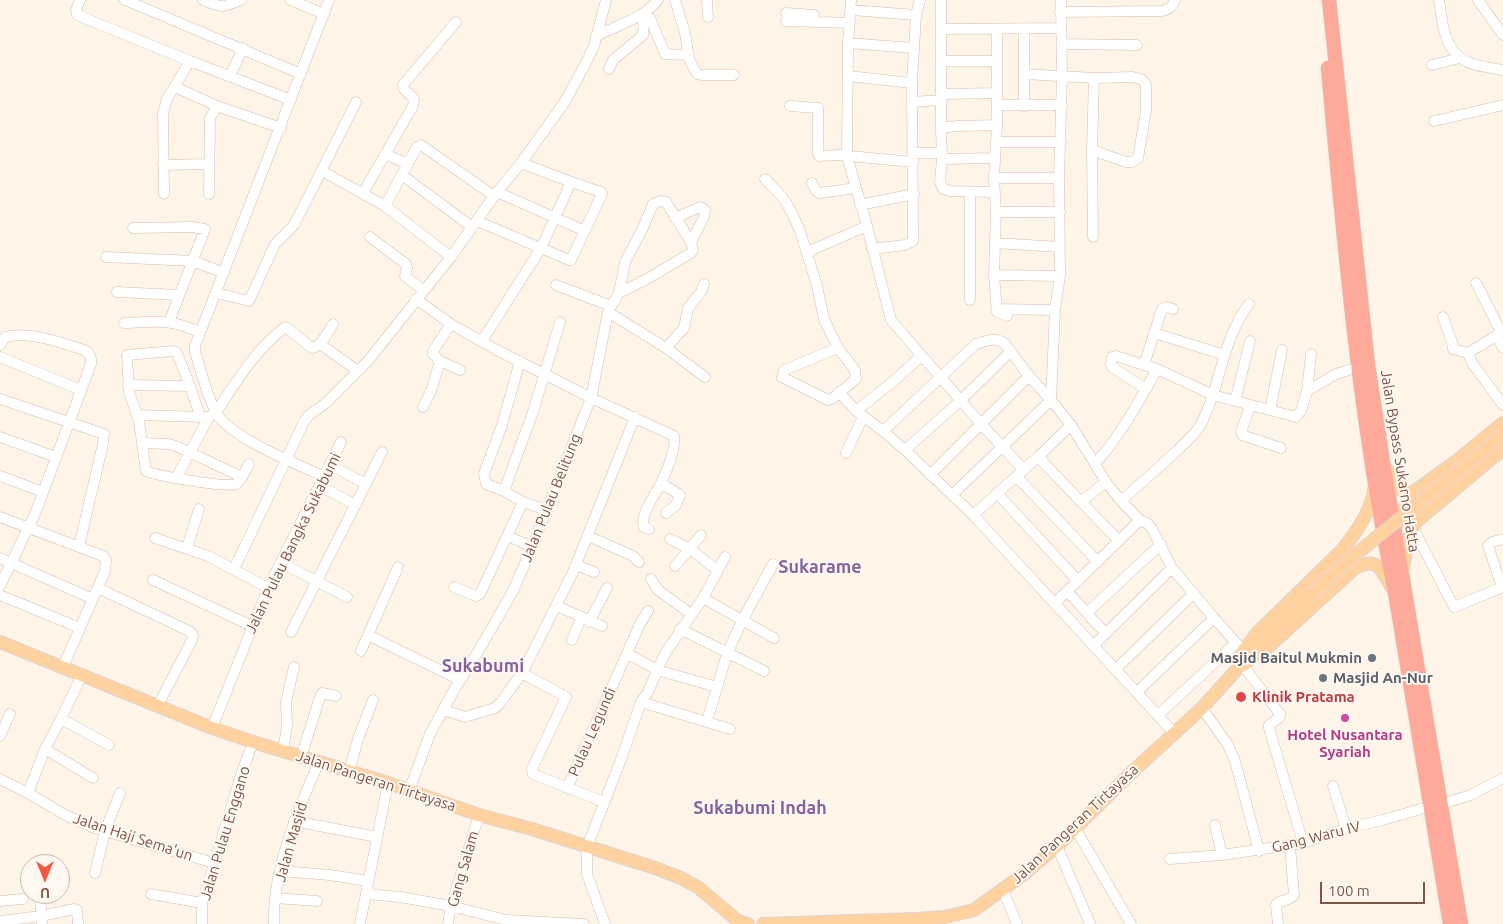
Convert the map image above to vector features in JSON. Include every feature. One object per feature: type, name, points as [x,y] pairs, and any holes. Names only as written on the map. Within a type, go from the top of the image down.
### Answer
[{"type":"highway","name":"Jalan Bypass Sukarno Hatta","points":[[1320,0],[1342,163]]},
{"type":"highway","name":"Jalan Bypass Sukarno Hatta","points":[[1329,0],[1358,367],[1383,537],[1461,924]]},
{"type":"highway","name":"Jalan Bypass Sukarno Hatta","points":[[1344,183],[1382,462],[1402,573],[1436,805],[1450,924]]},
{"type":"main road","points":[[1414,525],[1406,523],[1401,514],[1414,493],[1503,422]]},
{"type":"main road","name":"Jalan Pangeran Tirtayasa","points":[[763,924],[955,919],[974,910],[1024,874],[1057,846],[1202,708],[1241,660],[1264,636],[1270,634],[1352,558],[1503,435]]},
{"type":"main road","points":[[1402,573],[1408,540],[1414,525],[1503,449]]},
{"type":"main road","points":[[1382,462],[1403,492],[1414,493]]},
{"type":"main road","name":"Jalan Pangeran Tirtayasa","points":[[1241,660],[1258,632],[1342,550],[1353,536],[1369,506],[1374,491],[1375,479]]},
{"type":"main road","points":[[1342,550],[1356,544],[1365,547],[1366,556],[1355,568]]},
{"type":"main road","points":[[1355,568],[1366,563],[1376,565],[1384,571],[1394,592]]},
{"type":"main road","name":"Jalan Pangeran Tirtayasa","points":[[1241,660],[1355,568]]},
{"type":"main road","name":"Jalan Pangeran Tirtayasa","points":[[0,642],[212,728],[283,752],[388,783],[479,815],[655,868],[682,878],[698,888],[740,923]]},
{"type":"street","points":[[80,0],[76,12],[77,15],[291,100]]},
{"type":"street","points":[[125,0],[301,74]]},
{"type":"street","points":[[203,0],[219,7],[228,6],[241,0]]},
{"type":"street","points":[[290,0],[324,14]]},
{"type":"street","points":[[208,415],[195,346],[329,0]]},
{"type":"street","points":[[234,569],[304,422],[309,415],[326,403],[358,371],[451,257],[564,103],[588,62],[606,0]]},
{"type":"street","points":[[675,0],[683,24],[692,66],[698,75],[734,75]]},
{"type":"street","points":[[707,0],[708,17]]},
{"type":"street","points":[[872,249],[905,245],[913,241],[914,236],[912,83],[916,15],[920,0]]},
{"type":"street","points":[[941,0],[942,156],[940,182],[943,189],[950,191],[994,192]]},
{"type":"street","points":[[952,495],[1051,400],[1055,310],[1060,276],[1061,0]]},
{"type":"street","points":[[1060,12],[1162,11],[1172,6],[1175,0]]},
{"type":"street","points":[[1439,0],[1446,38],[1460,58],[1503,70]]},
{"type":"street","points":[[1478,0],[1503,35]]},
{"type":"street","points":[[596,36],[613,27],[644,17],[657,1]]},
{"type":"street","points":[[916,15],[851,5],[848,43],[847,156],[891,320],[1002,447],[1019,473],[1098,562]]},
{"type":"street","points":[[786,17],[823,16],[828,21],[850,23]]},
{"type":"street","points":[[644,17],[654,30],[664,54],[689,54]]},
{"type":"street","points":[[642,35],[644,17]]},
{"type":"street","points":[[363,193],[414,102],[412,96],[404,89],[403,85],[456,22]]},
{"type":"street","points":[[941,29],[1024,30],[1061,28]]},
{"type":"street","points":[[997,29],[994,274],[996,309],[1000,314],[1007,316]]},
{"type":"street","points":[[609,69],[613,60],[642,35],[654,30]]},
{"type":"street","points":[[1024,30],[1024,106]]},
{"type":"street","points":[[848,43],[913,48]]},
{"type":"street","points":[[1062,44],[1136,45]]},
{"type":"street","points":[[230,76],[242,48]]},
{"type":"street","points":[[1432,65],[1460,58]]},
{"type":"street","points":[[164,194],[163,114],[167,99],[190,61]]},
{"type":"street","points":[[941,61],[998,62]]},
{"type":"street","points":[[1024,74],[1133,78],[1141,79],[1146,84],[1146,111],[1138,158],[1132,162],[1126,162],[1092,150]]},
{"type":"street","points":[[848,76],[912,83]]},
{"type":"street","points":[[1093,237],[1092,150],[1094,78]]},
{"type":"street","points":[[175,87],[217,106],[280,128]]},
{"type":"street","points":[[912,102],[941,97],[997,93]]},
{"type":"street","points":[[216,293],[248,302],[275,244],[294,225],[356,102]]},
{"type":"street","points":[[997,105],[1062,105]]},
{"type":"street","points":[[1434,121],[1503,105]]},
{"type":"street","points":[[208,194],[210,118],[217,106]]},
{"type":"street","points":[[790,106],[818,108],[818,155],[822,157],[913,158],[942,156],[995,158]]},
{"type":"street","points":[[941,128],[997,125]]},
{"type":"street","points":[[996,142],[1061,142]]},
{"type":"street","points":[[385,206],[417,147],[422,144],[496,194],[585,231]]},
{"type":"street","points":[[385,154],[408,164]]},
{"type":"street","points":[[402,175],[474,224],[571,260],[601,193],[521,163]]},
{"type":"street","points":[[164,165],[209,164]]},
{"type":"street","points":[[322,172],[385,206],[451,257]]},
{"type":"street","points":[[994,178],[1059,178]]},
{"type":"street","points":[[765,179],[784,199],[792,213],[800,231],[817,286],[824,319],[838,348],[855,370],[857,376],[856,379],[832,399],[824,400],[782,376],[784,370],[838,348]]},
{"type":"street","points":[[482,341],[542,248],[571,182]]},
{"type":"street","points":[[812,183],[816,191],[820,192],[856,188]]},
{"type":"street","points":[[970,192],[970,300]]},
{"type":"street","points":[[860,205],[914,194]]},
{"type":"street","name":"Jalan Pulau Belitung","points":[[409,791],[430,734],[513,591],[532,547],[591,398],[610,309],[619,293],[625,262],[653,204],[660,201],[666,202],[675,218]]},
{"type":"street","points":[[619,293],[691,253],[693,250],[690,242],[675,218],[700,207],[705,210],[704,217],[690,242]]},
{"type":"street","points":[[996,212],[1060,212]]},
{"type":"street","points":[[806,252],[867,226]]},
{"type":"street","points":[[133,228],[204,228],[205,230],[169,322]]},
{"type":"street","points":[[370,237],[406,264],[405,276],[424,290]]},
{"type":"street","points":[[995,243],[1060,247]]},
{"type":"street","points":[[106,257],[192,260],[224,273]]},
{"type":"street","points":[[994,274],[1060,276]]},
{"type":"street","points":[[1443,317],[1453,349],[1468,353],[1500,332],[1476,283]]},
{"type":"street","points":[[666,348],[684,328],[688,308],[701,292],[704,284]]},
{"type":"street","points":[[556,285],[610,309],[705,377]]},
{"type":"street","points":[[117,292],[179,295]]},
{"type":"street","points":[[416,299],[451,324],[482,341],[591,398],[635,416],[674,436],[674,445],[661,483],[642,518],[644,526],[649,529]]},
{"type":"street","points":[[1121,501],[1154,473],[1201,425],[1213,395],[1233,331],[1249,304]]},
{"type":"street","points":[[1144,365],[1162,309],[1167,307],[1173,309]]},
{"type":"street","points":[[996,309],[1055,310]]},
{"type":"street","points":[[124,323],[169,322],[187,326],[200,333]]},
{"type":"street","points":[[504,491],[533,412],[560,322]]},
{"type":"street","points":[[176,478],[208,415],[255,357],[282,329],[287,328],[312,348],[315,348],[320,344],[333,324]]},
{"type":"street","points":[[451,324],[433,352],[433,355],[440,361],[460,370]]},
{"type":"street","points":[[1154,333],[1225,355]]},
{"type":"street","points":[[0,586],[27,528],[32,522],[91,364],[88,352],[42,337],[17,335],[2,341]]},
{"type":"street","points":[[1496,336],[1503,348]]},
{"type":"street","points":[[883,431],[976,344],[992,339],[1000,340],[1071,425],[1106,482],[1121,501],[1152,529],[1172,568],[1214,618],[1241,660],[1280,714],[1280,718],[1270,725],[1269,728],[1303,843]]},
{"type":"street","points":[[1235,401],[1250,341]]},
{"type":"street","points":[[320,344],[358,371]]},
{"type":"street","points":[[1270,410],[1282,350]]},
{"type":"street","points":[[208,415],[190,386],[178,354],[174,351],[127,355],[128,386],[143,443],[146,471],[176,478],[231,485],[236,484],[249,464]]},
{"type":"street","points":[[905,450],[960,401],[1011,351]]},
{"type":"street","points":[[1468,353],[1472,363],[1503,405]]},
{"type":"street","points":[[1146,389],[1112,367],[1112,358],[1116,356],[1157,369],[1213,395],[1296,417],[1307,391],[1311,354]]},
{"type":"street","points":[[846,453],[860,414],[921,356]]},
{"type":"street","points":[[0,357],[81,390]]},
{"type":"street","points":[[423,407],[431,390],[440,361]]},
{"type":"street","points":[[520,361],[502,425],[484,474],[486,484],[504,491],[523,502],[546,510]]},
{"type":"street","points":[[1307,391],[1336,374],[1358,367]]},
{"type":"street","points":[[1095,464],[1134,410],[1157,369]]},
{"type":"street","points":[[930,475],[1029,376]]},
{"type":"street","points":[[128,386],[190,386]]},
{"type":"street","points":[[839,392],[860,414],[905,450],[973,516],[1174,733]]},
{"type":"street","points":[[0,399],[102,433],[104,436],[79,546]]},
{"type":"street","points":[[1250,406],[1241,432],[1242,435],[1280,448]]},
{"type":"street","points":[[137,415],[208,415],[220,417],[235,432],[323,481],[356,505]]},
{"type":"street","points":[[444,710],[465,717],[477,715],[495,708],[522,673],[576,565],[635,416]]},
{"type":"street","points":[[973,516],[1071,425]]},
{"type":"street","points":[[0,437],[56,457]]},
{"type":"street","name":"Jalan Pulau Bangka Sukabumi","points":[[212,728],[268,588],[341,442]]},
{"type":"street","points":[[143,443],[168,444],[190,452],[242,477]]},
{"type":"street","points":[[291,632],[382,452]]},
{"type":"street","points":[[1038,457],[1119,541]]},
{"type":"street","points":[[330,465],[366,484]]},
{"type":"street","points":[[0,476],[43,492]]},
{"type":"street","points":[[1082,501],[1106,482]]},
{"type":"street","points":[[661,483],[680,495],[676,505],[666,513]]},
{"type":"street","points":[[997,493],[1078,581]]},
{"type":"street","points":[[454,588],[476,596],[480,594],[523,502]]},
{"type":"street","points":[[187,548],[199,509]]},
{"type":"street","points":[[0,517],[79,546],[103,556],[106,560],[105,571],[63,667]]},
{"type":"street","points":[[1055,603],[1140,520]]},
{"type":"street","points":[[1414,525],[1454,607],[1502,587],[1488,546],[1492,542],[1503,539]]},
{"type":"street","points":[[674,566],[701,535]]},
{"type":"street","points":[[508,536],[532,547]]},
{"type":"street","points":[[588,536],[632,556],[639,562]]},
{"type":"street","points":[[155,538],[187,548],[234,569],[268,588]]},
{"type":"street","points":[[670,540],[690,549],[717,570]]},
{"type":"street","points":[[1088,614],[1091,609],[1161,544]]},
{"type":"street","points":[[605,924],[587,874],[587,847],[641,702],[680,629],[703,598],[725,557]]},
{"type":"street","points":[[0,558],[92,599]]},
{"type":"street","points":[[282,562],[347,598]]},
{"type":"street","points":[[707,721],[727,654],[742,621],[773,564]]},
{"type":"street","points":[[576,565],[594,572]]},
{"type":"street","points":[[361,651],[398,568]]},
{"type":"street","points":[[1094,645],[1172,568]]},
{"type":"street","points":[[651,579],[660,593],[691,614]]},
{"type":"street","points":[[153,580],[252,626]]},
{"type":"street","points":[[98,588],[191,632],[192,640],[158,706]]},
{"type":"street","points":[[572,640],[607,588]]},
{"type":"street","points":[[1067,591],[1106,633]]},
{"type":"street","points":[[1116,670],[1194,593]]},
{"type":"street","points":[[0,595],[80,628]]},
{"type":"street","points":[[703,598],[774,638]]},
{"type":"street","points":[[557,606],[602,626]]},
{"type":"street","name":"Pulau Legundi","points":[[604,802],[567,788],[640,624],[648,611]]},
{"type":"street","points":[[1137,692],[1214,618]]},
{"type":"street","points":[[680,629],[764,671]]},
{"type":"street","points":[[368,635],[460,680]]},
{"type":"street","points":[[627,653],[657,670],[717,687]]},
{"type":"street","points":[[1158,715],[1241,660]]},
{"type":"street","points":[[283,752],[287,726],[286,702],[294,667]]},
{"type":"street","points":[[522,673],[566,697],[532,772],[534,776],[567,788]]},
{"type":"street","points":[[28,793],[45,749],[62,719],[82,675]]},
{"type":"street","points":[[301,757],[320,697],[326,693],[336,696]]},
{"type":"street","points":[[349,772],[358,739],[373,700]]},
{"type":"street","points":[[641,702],[730,729]]},
{"type":"street","points":[[1202,708],[1228,745],[1235,761],[1259,851]]},
{"type":"street","points":[[0,736],[10,714]]},
{"type":"street","points":[[62,719],[109,745]]},
{"type":"street","name":"Jalan Pulau Enggano","points":[[202,924],[202,903],[253,742]]},
{"type":"street","points":[[45,749],[94,778]]},
{"type":"street","name":"Jalan Masjid","points":[[274,924],[275,898],[294,822],[319,762]]},
{"type":"street","name":"Gang Waru IV","points":[[1170,859],[1259,851],[1303,843],[1471,794],[1503,778]]},
{"type":"street","name":"Jalan Haji Sema'un","points":[[0,779],[67,816],[105,831],[214,863]]},
{"type":"street","points":[[360,924],[388,783]]},
{"type":"street","points":[[1333,786],[1346,829]]},
{"type":"street","points":[[95,873],[105,831],[120,793]]},
{"type":"street","name":"Gang Salam","points":[[448,924],[451,906],[479,815]]},
{"type":"street","points":[[294,822],[377,837]]},
{"type":"street","points":[[1215,825],[1222,855]]},
{"type":"street","points":[[1075,828],[1131,924]]},
{"type":"street","points":[[1057,846],[1090,924]]},
{"type":"street","points":[[1278,924],[1277,903],[1294,895],[1290,846]]},
{"type":"street","points":[[281,871],[330,875],[368,881]]},
{"type":"street","points":[[1003,890],[1017,924]]},
{"type":"street","points":[[151,894],[202,903]]},
{"type":"street","points":[[366,894],[400,897],[451,906],[518,922],[584,924]]},
{"type":"street","points":[[275,898],[317,901]]},
{"type":"street","points":[[0,901],[20,899]]},
{"type":"street","points":[[41,904],[42,920]]},
{"type":"street","points":[[0,921],[42,920],[76,909],[78,924]]},
{"type":"place","name":"Masjid Baitul Mukmin","points":[[1372,658]]},
{"type":"place","name":"Masjid An-Nur","points":[[1323,678]]},
{"type":"place","name":"Klinik Pratama","points":[[1241,697]]},
{"type":"place","name":"Hotel Nusantara Syariah","points":[[1345,718]]},
{"type":"district","name":"Sukarame","points":[[820,567]]},
{"type":"district","name":"Sukabumi","points":[[483,666]]},
{"type":"district","name":"Sukabumi Indah","points":[[760,808]]}]
